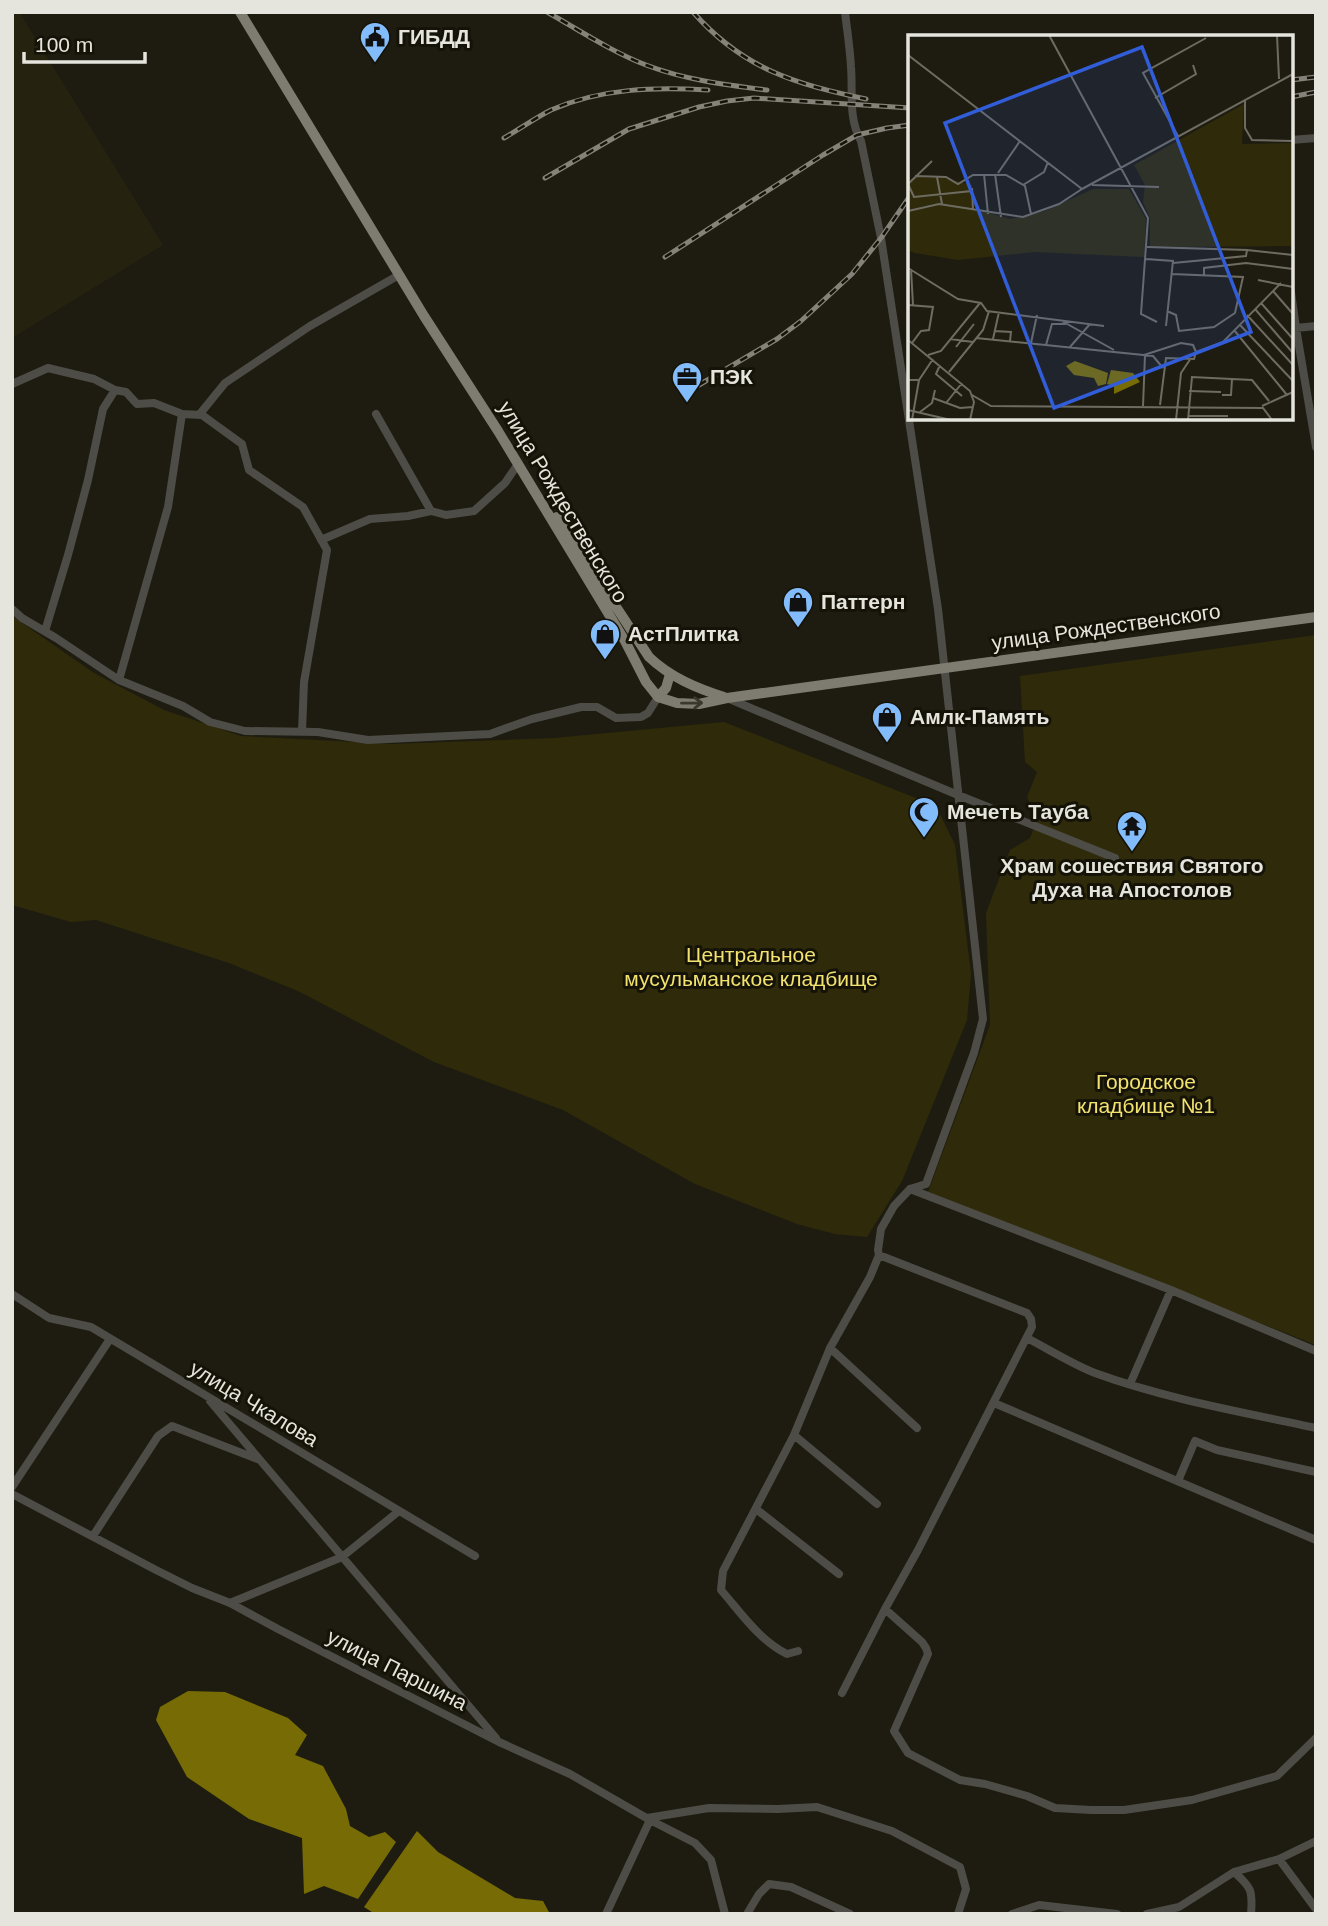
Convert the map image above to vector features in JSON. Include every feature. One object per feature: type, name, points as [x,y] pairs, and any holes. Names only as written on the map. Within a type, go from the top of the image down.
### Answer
[{"type":"main road","name":"улица Рождественского","points":[[240,12],[399,275],[518,464],[625,641],[646,682],[658,697],[677,703],[699,704],[1316,617]]},
{"type":"main road","points":[[498,431],[646,652],[665,671],[666,688],[658,697]]},
{"type":"main road","points":[[646,682],[653,667],[727,698]]},
{"type":"street","points":[[845,12],[852,67],[850,106],[861,141],[881,238],[908,413]]},
{"type":"street","points":[[1293,140],[1316,138]]},
{"type":"street","points":[[199,415],[225,383],[310,326],[399,275]]},
{"type":"street","points":[[1293,306],[1316,447]]},
{"type":"street","points":[[1296,328],[1316,326]]},
{"type":"street","points":[[12,383],[48,368],[94,379],[125,392],[137,404],[154,403],[182,414],[202,415],[242,444],[249,470],[303,507],[327,550],[304,682],[302,731]]},
{"type":"street","points":[[45,631],[75,530],[103,408],[115,390]]},
{"type":"street","points":[[119,680],[168,507],[182,414]]},
{"type":"street","points":[[376,414],[431,511]]},
{"type":"street","points":[[798,1651],[787,1654],[761,1636],[721,1590],[723,1571],[794,1436],[830,1348],[870,1277],[879,1255],[881,1229],[894,1206],[910,1189],[926,1184],[974,1053],[983,1019],[936,595],[909,420]]},
{"type":"street","points":[[321,540],[370,519],[431,511],[446,515],[474,511],[505,483],[518,464]]},
{"type":"street","points":[[12,609],[119,680],[183,706],[210,722],[245,731],[318,732],[368,740],[490,734],[532,719],[581,707],[597,707],[616,718],[641,717],[648,713],[658,697]]},
{"type":"street","points":[[727,698],[1115,858]]},
{"type":"street","points":[[910,1189],[1171,1290],[1316,1351]]},
{"type":"street","points":[[842,1693],[1032,1327],[1027,1312],[879,1255]]},
{"type":"street","points":[[1130,1384],[1171,1290]]},
{"type":"street","name":"улица Чкалова","points":[[12,1294],[49,1318],[91,1328],[474,1556]]},
{"type":"street","points":[[1027,1338],[1092,1371],[1130,1384],[1179,1398],[1316,1428]]},
{"type":"street","points":[[12,1487],[110,1339]]},
{"type":"street","points":[[830,1348],[917,1428]]},
{"type":"street","points":[[206,1396],[499,1742]]},
{"type":"street","points":[[994,1403],[1316,1540]]},
{"type":"street","points":[[93,1536],[158,1436],[172,1426],[261,1461]]},
{"type":"street","points":[[794,1436],[877,1504]]},
{"type":"street","points":[[1178,1481],[1195,1441],[1217,1450],[1316,1472]]},
{"type":"street","name":"улица Паршина","points":[[12,1494],[180,1582],[230,1603],[499,1742],[570,1774],[695,1843],[711,1860],[725,1914]]},
{"type":"street","points":[[756,1509],[839,1574]]},
{"type":"street","points":[[230,1603],[342,1557],[399,1511]]},
{"type":"street","points":[[885,1609],[922,1642],[928,1654],[894,1731],[908,1754],[960,1780],[1027,1796],[1055,1808],[1124,1810],[1192,1800],[1277,1776],[1316,1738]]},
{"type":"street","points":[[606,1914],[648,1819],[709,1808],[817,1807],[892,1830],[960,1867],[966,1889],[958,1914]]},
{"type":"street","points":[[1147,1914],[1179,1907],[1234,1871],[1279,1859],[1316,1841]]},
{"type":"street","points":[[1279,1859],[1316,1909]]},
{"type":"street","points":[[1234,1871],[1246,1883],[1252,1895],[1251,1914]]},
{"type":"street","points":[[747,1914],[759,1894],[769,1884],[791,1887],[850,1914]]},
{"type":"street","points":[[1012,1914],[1040,1905],[1117,1914]]},
{"type":"shaded area","points":[[12,12],[19,12],[163,245],[12,338]]},
{"type":"shaded area","points":[[188,1691],[225,1692],[288,1718],[307,1735],[295,1755],[323,1766],[346,1809],[350,1826],[369,1837],[385,1832],[396,1842],[358,1899],[324,1886],[304,1894],[302,1838],[249,1819],[187,1777],[156,1720],[160,1707]]},
{"type":"shaded area","points":[[417,1831],[438,1852],[515,1898],[543,1901],[550,1914],[375,1914],[364,1907]]},
{"type":"green space","name":"Центральное мусульманское кладбище","points":[[12,616],[94,673],[164,710],[241,736],[392,744],[554,738],[724,722],[936,806],[955,845],[971,974],[967,1020],[902,1181],[867,1237],[835,1234],[797,1224],[695,1184],[563,1110],[434,1062],[298,991],[229,963],[96,920],[71,922],[12,905]]},
{"type":"green space","name":"Городское кладбище №1","points":[[1316,635],[1316,1345],[928,1192],[990,1025],[986,913],[1010,850],[1030,838],[1037,819],[1027,797],[1037,772],[1025,762],[1020,676]]},
{"type":"railway","points":[[547,12],[646,65],[691,78],[767,90]]},
{"type":"railway","points":[[693,12],[731,48],[751,61],[793,80],[866,99]]},
{"type":"railway","points":[[1293,80],[1316,77]]},
{"type":"railway","points":[[504,138],[551,110],[589,97],[648,89],[708,90]]},
{"type":"railway","points":[[1293,97],[1316,92]]},
{"type":"railway","points":[[545,178],[629,129],[727,101],[754,98],[908,108]]},
{"type":"railway","points":[[665,257],[857,135],[908,125]]},
{"type":"railway","points":[[699,385],[777,339],[801,321],[852,274],[908,199]]},
{"type":"place","name":"ГИБДД","points":[[375,64]]},
{"type":"place","name":"ПЭК","points":[[687,404]]},
{"type":"place","name":"Паттерн","points":[[798,629]]},
{"type":"place","name":"АстПлитка","points":[[605,661]]},
{"type":"place","name":"Амлк-Память","points":[[887,744]]},
{"type":"place","name":"Мечеть Тауба","points":[[924,839]]},
{"type":"place","name":"Храм сошествия Святого Духа на Апостолов","points":[[1132,853]]}]
